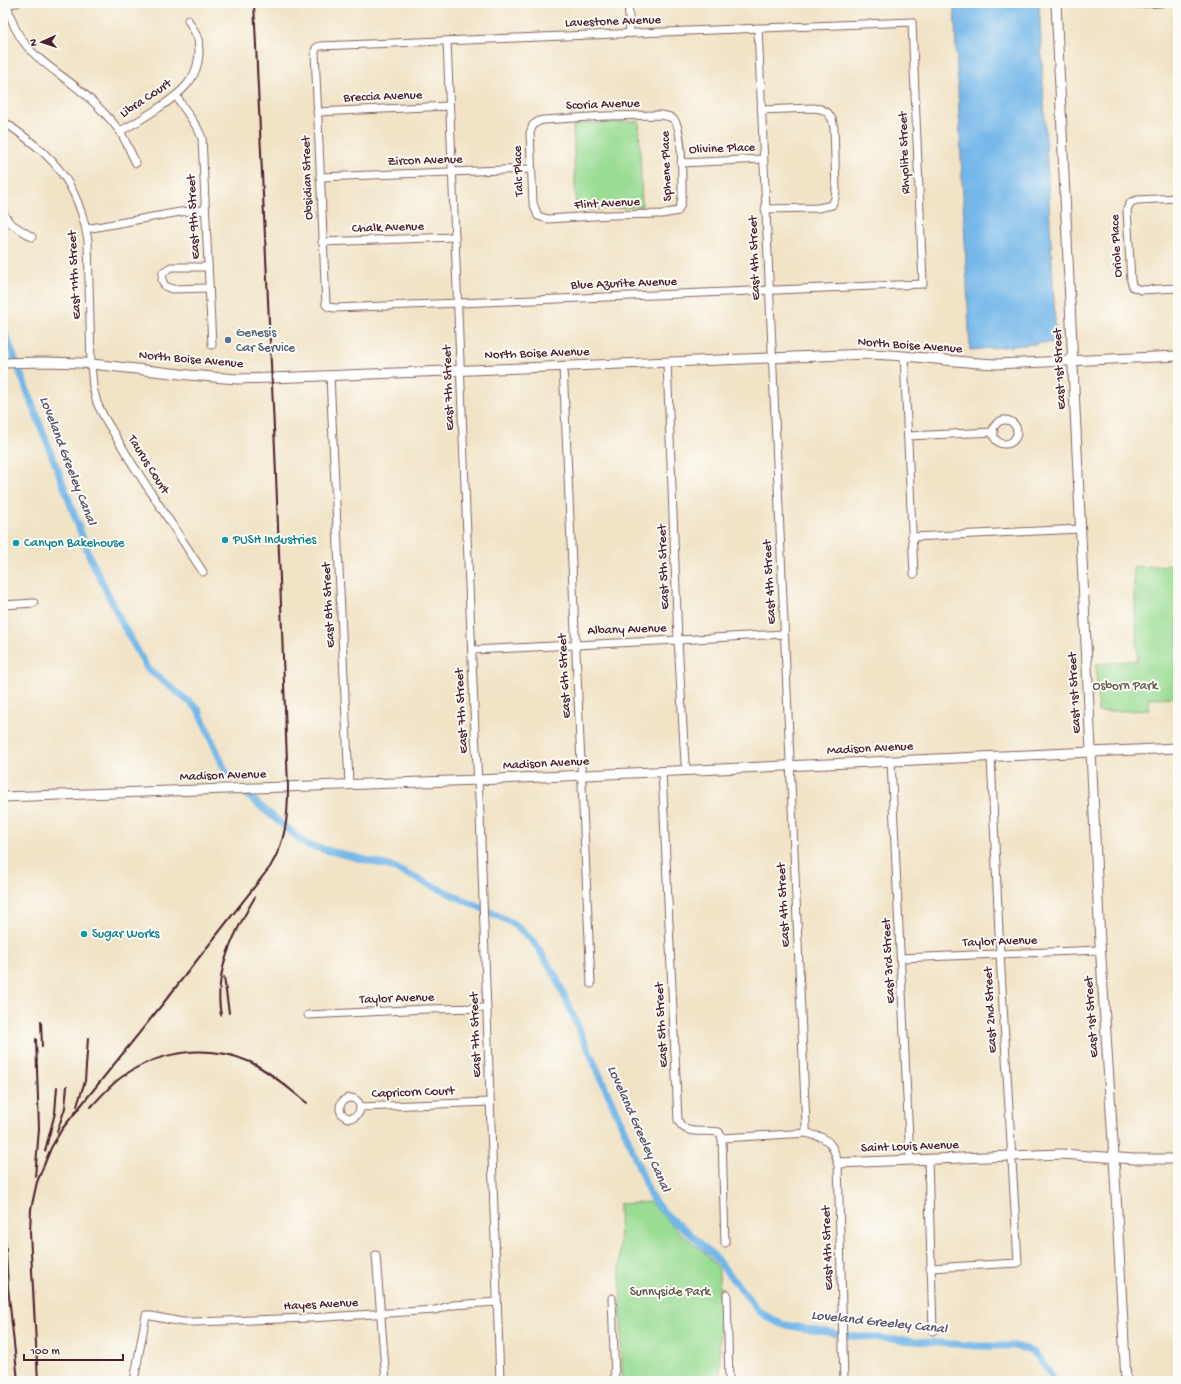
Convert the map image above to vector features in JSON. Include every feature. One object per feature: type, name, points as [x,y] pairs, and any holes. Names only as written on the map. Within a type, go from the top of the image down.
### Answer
[{"type":"main road","name":"East 1st Street","points":[[1056,3],[1100,950],[1114,1157],[1126,1381]]},
{"type":"main road","name":"North Boise Avenue","points":[[5,363],[69,362],[237,379],[867,354],[996,364],[1178,356]]},
{"type":"main road","name":"Madison Avenue","points":[[3,797],[478,780],[1178,748]]},
{"type":"main road","name":"Saint Louis Avenue","points":[[838,1163],[1061,1154],[1152,1160],[1178,1159]]},
{"type":"street","points":[[7,3],[10,19],[24,44],[34,55],[91,99],[120,131],[136,163]]},
{"type":"street","points":[[3,4],[17,3]]},
{"type":"street","points":[[628,3],[630,34]]},
{"type":"street","points":[[1130,3],[1161,3]]},
{"type":"street","name":"Libra Court","points":[[120,131],[176,96],[192,77],[197,66],[199,56],[198,39],[188,20]]},
{"type":"street","name":"Lavestone Avenue","points":[[316,48],[320,46],[912,22]]},
{"type":"street","name":"Rhyolite Street","points":[[912,22],[923,284]]},
{"type":"street","name":"East 4th Street","points":[[758,28],[806,1128],[808,1133]]},
{"type":"street","name":"East 7th Street","points":[[447,41],[484,920],[500,1381]]},
{"type":"street","name":"Obsidian Street","points":[[316,48],[322,242],[325,303],[327,306]]},
{"type":"street","name":"East 9th Street","points":[[176,96],[198,129],[202,138],[212,345]]},
{"type":"street","name":"Breccia Avenue","points":[[317,112],[449,106]]},
{"type":"street","points":[[761,110],[812,108],[821,110],[828,113],[832,119],[834,128],[836,190],[832,205],[818,208],[765,209]]},
{"type":"street","name":"Scoria Avenue","points":[[533,125],[544,120],[605,116],[661,114],[674,119]]},
{"type":"street","name":"Sphene Place","points":[[674,119],[680,131],[682,196],[678,211]]},
{"type":"street","name":"East 11th Street","points":[[3,120],[45,154],[71,187],[77,201],[86,229],[88,241],[91,364]]},
{"type":"street","name":"Talc Place","points":[[533,125],[530,133],[531,169],[533,203],[538,216]]},
{"type":"street","name":"Olivine Place","points":[[681,162],[763,159]]},
{"type":"street","name":"Zircon Avenue","points":[[320,177],[531,169]]},
{"type":"street","name":"Oriole Place","points":[[1178,198],[1136,200],[1131,202],[1127,209],[1130,281],[1133,287],[1141,290],[1178,288]]},
{"type":"street","points":[[86,229],[180,212],[205,210]]},
{"type":"street","name":"Flint Avenue","points":[[538,216],[548,220],[609,215],[662,214],[678,211]]},
{"type":"street","points":[[3,213],[10,223],[32,237]]},
{"type":"street","name":"Chalk Avenue","points":[[322,242],[455,237]]},
{"type":"street","points":[[208,267],[171,267],[163,272],[162,280],[165,286],[172,289],[209,288]]},
{"type":"street","name":"Blue Azurite Avenue","points":[[327,306],[331,308],[923,284]]},
{"type":"street","points":[[904,356],[914,574]]},
{"type":"street","name":"East 5th Street","points":[[667,362],[678,640],[685,763],[687,770]]},
{"type":"street","name":"Taurus Court","points":[[91,364],[93,387],[97,403],[104,417],[133,465],[203,572]]},
{"type":"street","name":"East 6th Street","points":[[562,366],[591,984]]},
{"type":"street","name":"East 8th Street","points":[[330,376],[349,784]]},
{"type":"street","points":[[908,436],[994,432]]},
{"type":"street","points":[[912,537],[1081,529]]},
{"type":"street","points":[[3,605],[34,603]]},
{"type":"street","name":"Albany Avenue","points":[[472,650],[784,634]]},
{"type":"street","name":"East 2nd Street","points":[[930,1268],[1018,1263],[1000,954],[991,756]]},
{"type":"street","name":"East 3rd Street","points":[[891,761],[910,1160]]},
{"type":"street","name":"East 5th Street","points":[[662,771],[678,1120],[682,1127],[689,1131],[718,1132],[722,1138]]},
{"type":"street","name":"Taylor Avenue","points":[[900,958],[1100,950]]},
{"type":"street","name":"Taylor Avenue","points":[[308,1015],[487,1008]]},
{"type":"street","name":"Capricorn Court","points":[[360,1107],[490,1102]]},
{"type":"street","points":[[725,1243],[722,1138],[808,1133],[828,1141],[834,1150],[838,1163]]},
{"type":"street","points":[[928,1159],[933,1331]]},
{"type":"street","name":"East 4th Street","points":[[838,1163],[844,1381]]},
{"type":"street","points":[[376,1256],[386,1381]]},
{"type":"street","points":[[727,1294],[729,1381]]},
{"type":"street","points":[[612,1298],[615,1381]]},
{"type":"street","name":"Hayes Avenue","points":[[134,1381],[146,1315],[182,1322],[311,1318],[435,1310],[453,1305],[497,1302]]},
{"type":"green space","points":[[639,121],[642,207],[576,210],[573,124]]},
{"type":"green space","name":"Osborn Park","points":[[1178,565],[1178,697],[1149,698],[1149,710],[1098,712],[1096,664],[1138,660],[1133,567]]},
{"type":"green space","name":"Sunnyside Park","points":[[650,1202],[679,1232],[705,1253],[719,1270],[720,1381],[622,1381],[619,1204]]},
{"type":"water","points":[[954,3],[1039,3],[1056,342],[970,350]]},
{"type":"waterway","name":"Loveland Greeley Canal","points":[[3,328],[89,555],[122,623],[147,668],[198,709],[225,770],[230,776]]},
{"type":"waterway","name":"Loveland Greeley Canal","points":[[248,796],[307,845],[389,866],[511,922],[534,942],[555,975],[626,1134],[650,1195],[658,1206],[672,1220],[688,1232],[713,1255],[759,1311],[781,1324],[853,1336],[977,1346],[1013,1346],[1026,1349],[1034,1353],[1042,1362],[1051,1375],[1053,1381]]},
{"type":"railway","points":[[38,1381],[30,1233],[31,1209],[37,1182],[51,1148],[62,1129],[270,867],[280,848],[287,819],[288,787],[275,449],[254,3]]},
{"type":"railway","points":[[221,1015],[219,999],[220,984],[227,954],[233,939],[255,897]]},
{"type":"railway","points":[[224,977],[229,1013]]},
{"type":"railway","points":[[41,1021],[42,1047]]},
{"type":"railway","points":[[77,1106],[85,1081],[88,1038]]},
{"type":"railway","points":[[35,1177],[39,1129],[36,1039]]},
{"type":"railway","points":[[91,1107],[115,1082],[133,1069],[165,1056],[199,1052],[234,1056],[250,1062],[273,1076],[307,1103]]},
{"type":"railway","points":[[57,1132],[65,1108],[67,1086]]},
{"type":"railway","points":[[45,1151],[55,1113],[57,1087]]},
{"type":"railway","points":[[3,1202],[8,1287],[18,1381]]},
{"type":"place","name":"Genesis Car Service","points":[[228,340]]},
{"type":"place","name":"PUSH Industries","points":[[225,540]]},
{"type":"place","name":"Canyon Bakehouse","points":[[16,543]]},
{"type":"place","name":"Sugar Works","points":[[84,934]]}]
